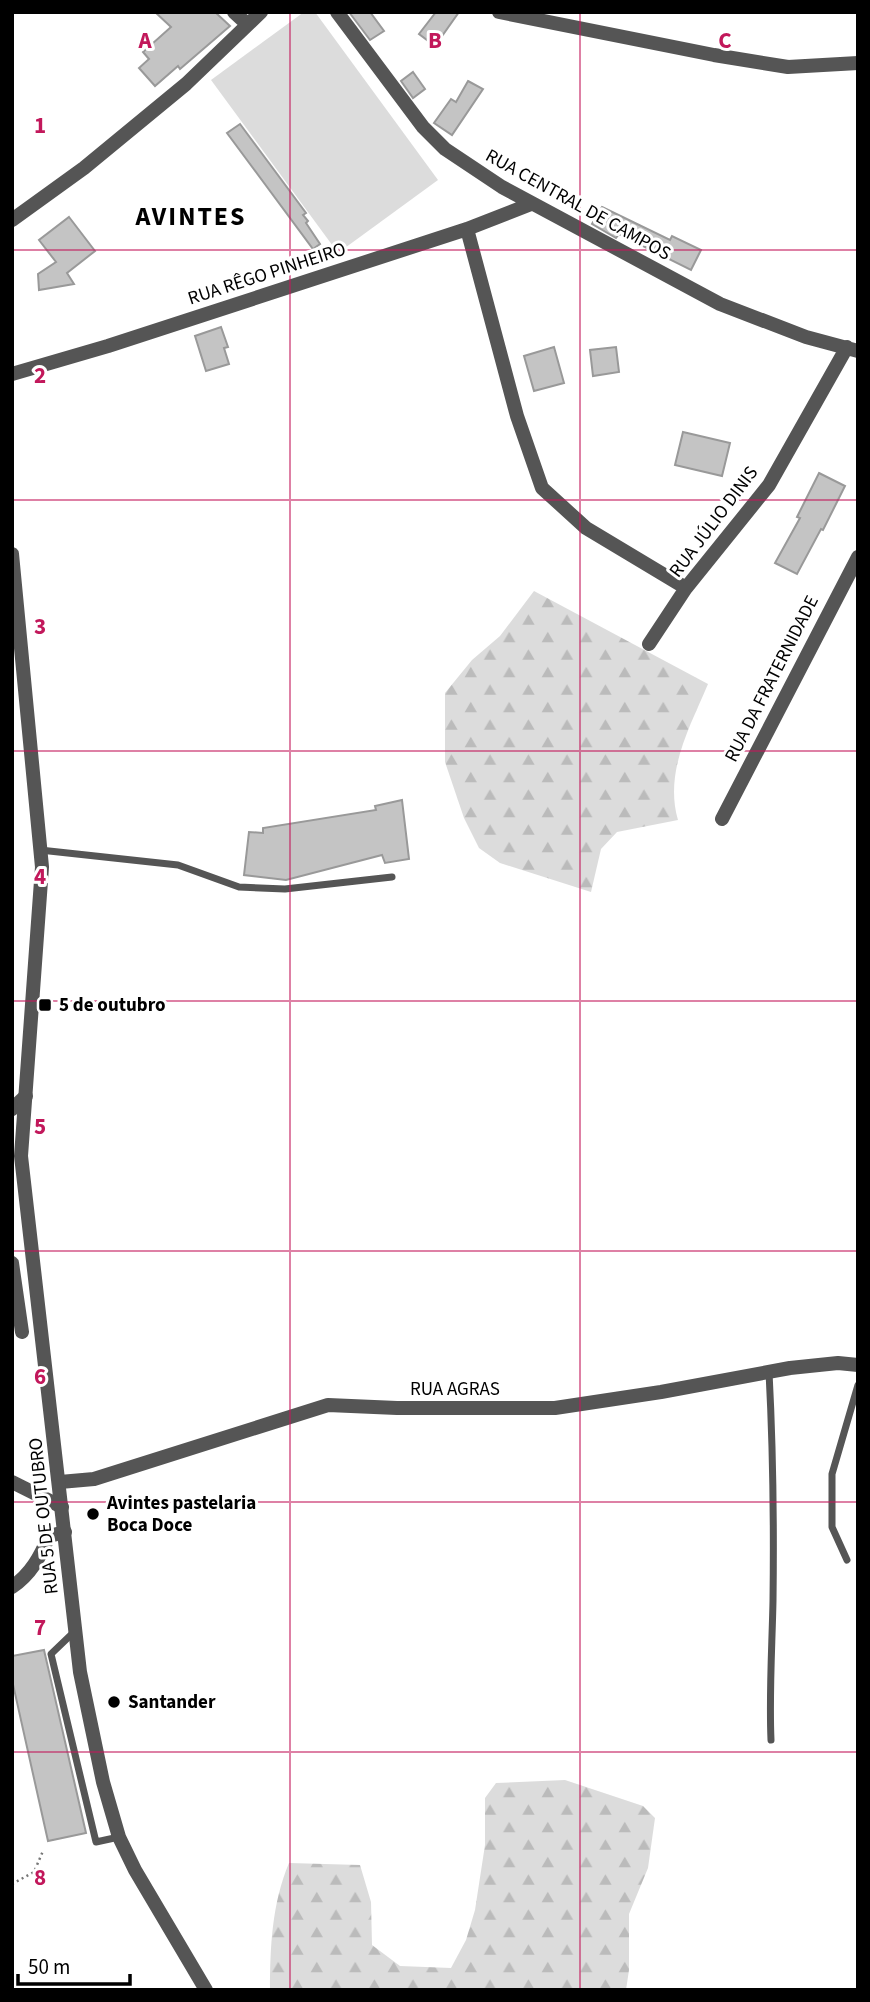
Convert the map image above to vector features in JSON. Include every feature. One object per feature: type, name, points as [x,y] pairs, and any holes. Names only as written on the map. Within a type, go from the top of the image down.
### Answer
[{"type":"street","points":[[234,12],[247,24]]},
{"type":"street","points":[[12,220],[84,168],[176,92],[261,12]]},
{"type":"street","name":"RUA CENTRAL DE CAMPOS","points":[[337,12],[423,128],[445,149],[531,204],[720,304],[806,337],[852,349]]},
{"type":"street","points":[[499,12],[549,24],[788,67],[858,64]]},
{"type":"street","name":"RUA RÊGO PINHEIRO","points":[[12,374],[108,346],[467,229],[531,204]]},
{"type":"street","points":[[467,229],[517,416],[542,488],[586,528],[686,588]]},
{"type":"street","name":"RUA JÚLIO DINIS","points":[[649,644],[686,588],[769,485],[852,349]]},
{"type":"street","name":"RUA 5 DE OUTUBRO","points":[[12,554],[41,867],[21,1156],[80,1672],[119,1837],[135,1870],[206,1990]]},
{"type":"street","name":"RUA DA FRATERNIDADE","points":[[722,819],[858,557]]},
{"type":"street","points":[[12,1110],[26,1096]]},
{"type":"street","points":[[12,1264],[17,1333],[42,1330]]},
{"type":"street","name":"RUA AGRAS","points":[[60,1482],[94,1479],[328,1405],[555,1408],[769,1372],[838,1363],[858,1365]]},
{"type":"street","points":[[12,1482],[62,1507]]},
{"type":"street","points":[[12,1587],[25,1578],[39,1559],[49,1536],[65,1532]]},
{"type":"lane","points":[[40,850],[178,865],[239,887],[285,889],[392,877]]},
{"type":"lane","points":[[769,1372],[774,1480],[769,1701],[771,1740]]},
{"type":"lane","points":[[847,1560],[832,1527],[832,1474],[858,1385]]},
{"type":"lane","points":[[76,1630],[51,1654],[96,1842],[119,1837]]},
{"type":"path","points":[[12,1884],[34,1872],[43,1851]]},
{"type":"green space","points":[[304,12],[315,12],[438,180],[338,253],[211,80]]},
{"type":"green space","points":[[534,591],[708,684],[687,733],[677,767],[674,785],[678,820],[617,832],[601,849],[591,892],[500,863],[479,848],[464,818],[445,762],[445,693],[472,660],[500,636]]},
{"type":"green space","points":[[565,1780],[643,1806],[655,1818],[648,1868],[629,1914],[629,1970],[626,1990],[270,1990],[273,1925],[289,1863],[360,1865],[371,1902],[372,1945],[400,1966],[451,1968],[466,1940],[475,1910],[485,1845],[485,1798],[496,1783]]},
{"type":"building","points":[[155,12],[215,12],[230,26],[180,69],[178,66],[155,86],[139,68],[149,59],[143,52],[171,27]]},
{"type":"building","points":[[349,12],[370,12],[384,31],[370,40]]},
{"type":"building","points":[[436,12],[459,12],[435,46],[419,34]]},
{"type":"building","points":[[413,72],[425,89],[413,98],[401,81]]},
{"type":"building","points":[[468,81],[483,89],[452,135],[434,123],[451,99],[456,102]]},
{"type":"building","points":[[240,124],[306,213],[303,215],[308,221],[306,223],[320,244],[313,249],[227,133]]},
{"type":"building","points":[[602,207],[670,240],[672,236],[701,250],[691,270],[619,234],[616,238],[592,224]]},
{"type":"building","points":[[69,217],[95,251],[67,273],[74,284],[39,290],[38,274],[56,262],[39,240]]},
{"type":"building","points":[[221,327],[228,347],[224,348],[229,364],[206,371],[195,336]]},
{"type":"building","points":[[554,347],[564,383],[534,391],[524,356]]},
{"type":"building","points":[[616,347],[619,372],[593,376],[590,350]]},
{"type":"building","points":[[683,432],[730,443],[722,476],[675,465]]},
{"type":"building","points":[[819,473],[845,486],[797,574],[775,563],[800,518],[797,517]]},
{"type":"building","points":[[402,800],[409,859],[385,863],[382,855],[286,880],[244,875],[249,832],[263,833],[263,828],[376,810],[375,806]]},
{"type":"building","points":[[44,1650],[86,1833],[48,1841],[12,1680],[12,1656]]},
{"type":"place","name":"5 de outubro","points":[[45,1005]]},
{"type":"place","name":"Avintes pastelaria Boca Doce","points":[[93,1514]]},
{"type":"place","name":"Santander","points":[[114,1702]]},
{"type":"district","name":"AVINTES","points":[[191,216]]}]
